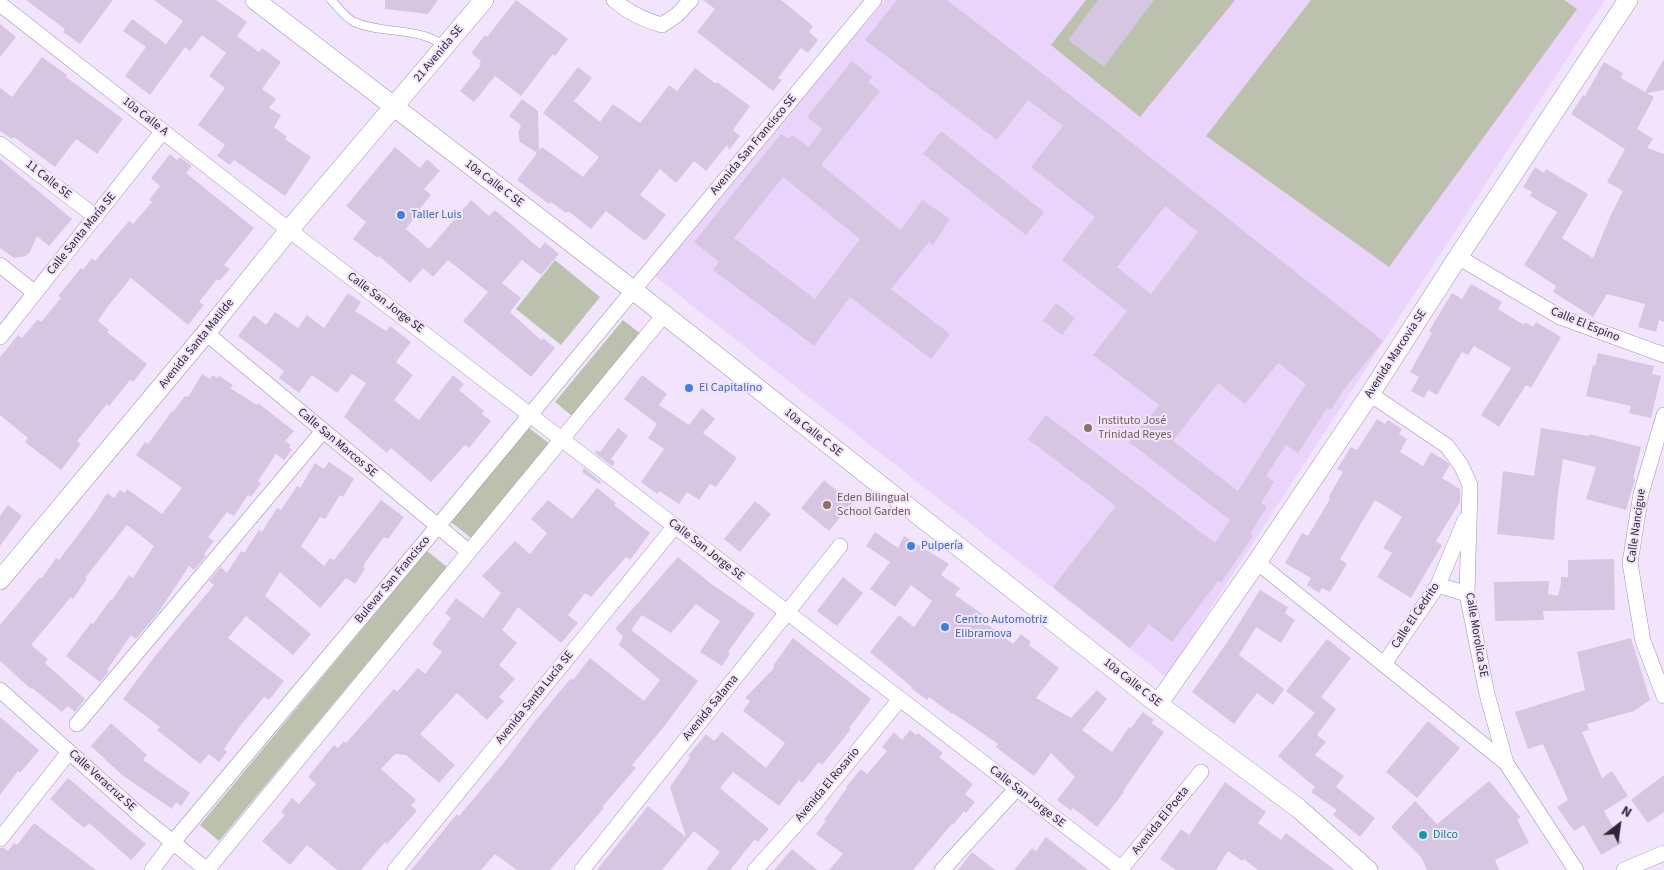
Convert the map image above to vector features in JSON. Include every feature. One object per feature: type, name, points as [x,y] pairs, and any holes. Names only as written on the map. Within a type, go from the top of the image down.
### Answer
[{"type":"street","name":"10a Calle C SE","points":[[255,0],[633,290],[1158,704],[1298,808],[1368,870]]},
{"type":"street","name":"21 Avenida SE","points":[[394,107],[484,0]]},
{"type":"street","points":[[614,0],[625,10],[644,20],[662,25],[677,15],[691,0]]},
{"type":"street","name":"Avenida San Francisco SE","points":[[633,290],[874,0]]},
{"type":"street","name":"Avenida Marcovia SE","points":[[1158,704],[1257,562],[1370,394],[1628,0]]},
{"type":"street","name":"10a Calle A","points":[[0,4],[289,230]]},
{"type":"street","name":"Avenida Santa Matilde","points":[[0,580],[206,333],[289,230],[394,107]]},
{"type":"street","name":"Calle Santa María SE","points":[[0,337],[163,131]]},
{"type":"street","name":"11 Calle SE","points":[[0,144],[96,217]]},
{"type":"street","name":"Calle San Jorge SE","points":[[289,230],[1017,788],[1121,870]]},
{"type":"street","name":"Calle El Espino","points":[[1458,257],[1560,317],[1664,355]]},
{"type":"street","points":[[0,265],[35,292]]},
{"type":"street","name":"Bulevar San Francisco","points":[[152,870],[173,842],[633,290]]},
{"type":"street","points":[[207,870],[664,316]]},
{"type":"street","name":"Calle San Marcos SE","points":[[206,333],[469,552]]},
{"type":"street","name":"Calle Morolica SE","points":[[1370,394],[1447,446],[1461,465],[1470,485],[1467,594],[1486,694],[1506,763],[1576,870]]},
{"type":"street","name":"Calle Nancigue","points":[[1664,415],[1641,494],[1630,564],[1643,640],[1664,696]]},
{"type":"street","points":[[77,724],[323,432]]},
{"type":"street","name":"Calle El Cedrito","points":[[1384,664],[1438,585],[1469,511]]},
{"type":"street","name":"Avenida Santa Lucía SE","points":[[396,870],[675,526]]},
{"type":"street","name":"Avenida Salama","points":[[582,870],[840,546]]},
{"type":"street","points":[[1257,562],[1506,763]]},
{"type":"street","points":[[1438,585],[1467,594]]},
{"type":"street","name":"Calle Veracruz SE","points":[[0,690],[69,752],[207,870]]},
{"type":"street","name":"Avenida El Rosario","points":[[755,870],[810,809],[900,699]]},
{"type":"street","points":[[0,839],[69,752]]},
{"type":"street","name":"Avenida El Poeta","points":[[1121,870],[1201,772]]},
{"type":"street","points":[[942,870],[1017,788]]},
{"type":"street","points":[[1624,870],[1664,853]]},
{"type":"lane","points":[[331,0],[353,21],[388,31],[408,32],[434,38],[445,46]]},
{"type":"shaded area","name":"Instituto José Trinidad Reyes","points":[[885,0],[1605,0],[1166,677],[652,274]]},
{"type":"green space","points":[[1086,0],[1235,0],[1140,117],[1051,45]]},
{"type":"green space","points":[[1311,0],[1564,0],[1577,9],[1389,267],[1206,136]]},
{"type":"green space","points":[[555,260],[600,297],[561,345],[516,309]]},
{"type":"green space","points":[[623,320],[641,334],[572,416],[555,402]]},
{"type":"green space","points":[[529,428],[550,444],[471,538],[451,522]]},
{"type":"green space","points":[[427,551],[447,567],[219,841],[200,825]]},
{"type":"building","points":[[26,0],[113,0],[80,44],[63,32],[65,29]]},
{"type":"building","points":[[154,0],[216,0],[247,22],[237,36],[259,52],[262,48],[281,62],[262,89],[276,99],[269,108],[281,115],[274,127],[287,137],[285,139],[311,157],[285,196],[234,160],[230,165],[217,156],[225,145],[198,125],[225,88],[209,76],[226,53],[202,35],[190,51],[185,47],[150,95],[125,76],[146,47],[123,31],[132,19],[166,44],[183,21]]},
{"type":"building","points":[[385,0],[438,0],[428,14],[385,9]]},
{"type":"building","points":[[516,0],[568,39],[555,56],[553,54],[521,96],[495,76],[474,102],[460,91],[481,65],[479,64],[481,61],[471,53],[485,35],[487,37]]},
{"type":"building","points":[[703,0],[781,0],[813,26],[809,32],[818,40],[808,53],[801,48],[778,78],[782,80],[773,91],[697,32],[715,9]]},
{"type":"building","points":[[897,0],[947,0],[1383,341],[1342,392],[1331,410],[1327,408],[1298,453],[1286,445],[1266,476],[1274,482],[1261,503],[1267,507],[1250,534],[1253,536],[1221,583],[1218,581],[1172,642],[1149,624],[1130,648],[1053,587],[1116,506],[1028,439],[1046,415],[1215,543],[1230,520],[1129,442],[1159,405],[1093,355],[1127,311],[1062,260],[1095,217],[1031,167],[1063,126],[1028,100],[997,140],[865,40]],"holes":[[[1165,206],[1198,232],[1151,294],[1117,267]],[[1278,363],[1306,384],[1238,491],[1173,441],[1218,383],[1245,404]]]},
{"type":"building","points":[[1098,0],[1154,0],[1104,67],[1068,40]]},
{"type":"building","points":[[0,24],[16,37],[0,57]]},
{"type":"building","points":[[42,57],[123,119],[97,154],[76,139],[55,167],[14,137],[12,139],[0,131],[0,88],[12,97]]},
{"type":"building","points":[[1664,59],[1664,90],[1647,93],[1654,97],[1637,129],[1653,139],[1647,148],[1664,154],[1664,322],[1659,320],[1656,332],[1638,327],[1645,304],[1607,294],[1593,317],[1553,292],[1556,286],[1524,265],[1557,212],[1530,196],[1532,192],[1523,187],[1535,167],[1544,173],[1546,169],[1588,194],[1562,238],[1593,258],[1623,191],[1607,182],[1625,149],[1571,114],[1583,95],[1585,96],[1604,62],[1623,73],[1621,78],[1645,92]]},
{"type":"building","points":[[852,61],[872,77],[868,82],[880,91],[821,165],[901,230],[922,200],[950,219],[933,245],[929,242],[891,289],[950,334],[931,359],[850,297],[814,346],[713,270],[719,262],[694,242],[781,134],[789,139],[792,135],[809,147],[822,129],[807,117]],"holes":[[[783,177],[860,239],[815,299],[734,238]]]},
{"type":"building","points":[[578,67],[592,78],[574,101],[600,122],[613,104],[640,123],[669,85],[677,91],[695,68],[750,106],[733,130],[740,136],[729,150],[727,145],[706,171],[694,161],[676,183],[660,169],[640,195],[666,215],[645,241],[606,211],[591,229],[568,211],[566,213],[551,202],[549,204],[517,180],[537,153],[520,142],[518,133],[521,125],[509,116],[522,99],[538,111],[539,150],[542,147],[583,177],[599,157],[543,113]]},
{"type":"building","points":[[941,131],[1044,212],[1026,235],[923,154]]},
{"type":"building","points":[[395,147],[420,168],[427,159],[440,171],[424,189],[431,195],[406,229],[429,249],[471,200],[489,216],[495,210],[540,249],[545,242],[559,254],[541,275],[522,260],[502,283],[521,298],[510,312],[541,340],[543,338],[555,348],[531,377],[463,321],[488,292],[448,260],[433,277],[423,268],[410,283],[379,256],[378,258],[353,239],[366,222],[346,206]]},
{"type":"building","points":[[170,154],[177,160],[180,157],[192,166],[186,173],[254,228],[224,265],[230,269],[219,281],[217,279],[199,302],[204,305],[188,325],[131,278],[108,306],[98,321],[109,330],[107,332],[147,364],[133,382],[130,380],[109,406],[107,404],[77,441],[81,444],[61,470],[25,442],[28,438],[0,415],[0,357],[18,335],[22,338],[38,319],[41,322],[61,298],[58,296],[81,268],[83,270],[92,258],[95,261],[129,221],[133,224],[152,202],[149,200],[160,186],[151,178]]},
{"type":"building","points":[[0,159],[72,219],[49,246],[37,236],[30,252],[26,256],[14,258],[0,248]]},
{"type":"building","points":[[1471,284],[1502,302],[1498,309],[1524,325],[1525,322],[1533,327],[1536,322],[1561,337],[1531,388],[1526,385],[1499,427],[1481,415],[1511,368],[1474,346],[1468,355],[1462,352],[1437,395],[1428,390],[1424,398],[1411,391],[1419,377],[1410,372],[1432,333],[1429,331],[1452,293],[1462,299]]},
{"type":"building","points":[[348,293],[361,302],[355,311],[386,331],[390,326],[411,342],[396,362],[413,375],[394,400],[419,420],[453,375],[464,384],[459,390],[484,411],[482,414],[491,421],[469,448],[465,445],[431,482],[391,448],[387,453],[344,417],[366,383],[352,374],[337,393],[312,375],[299,393],[279,378],[284,371],[238,336],[254,315],[266,325],[275,312],[298,328],[307,315],[324,328]]},
{"type":"building","points":[[1056,303],[1075,318],[1062,335],[1043,321]]},
{"type":"building","points":[[1598,353],[1654,366],[1652,374],[1661,376],[1651,418],[1629,413],[1631,406],[1586,396],[1593,365],[1595,366]]},
{"type":"building","points":[[202,374],[210,379],[213,375],[217,378],[219,376],[233,385],[230,388],[257,405],[258,403],[294,431],[285,441],[291,445],[289,447],[292,450],[284,460],[276,454],[258,481],[261,483],[251,497],[248,495],[234,516],[227,512],[208,537],[214,541],[204,554],[206,556],[194,570],[189,566],[158,613],[136,639],[131,635],[100,682],[66,656],[91,623],[93,624],[112,600],[129,575],[133,578],[154,546],[127,525],[85,578],[87,579],[73,599],[71,597],[31,645],[48,659],[45,663],[85,699],[75,712],[68,706],[62,712],[31,689],[0,661],[0,625],[40,577],[42,578],[56,558],[59,560],[107,493],[114,498],[120,490],[125,493],[127,489],[162,514],[182,488],[136,455],[145,442],[148,444],[185,396],[188,397]]},
{"type":"building","points":[[642,375],[667,394],[659,405],[689,425],[702,408],[715,419],[703,433],[737,458],[716,487],[710,484],[699,500],[687,492],[679,504],[659,491],[657,494],[641,482],[664,449],[648,438],[657,424],[624,399]]},
{"type":"building","points":[[1377,419],[1385,424],[1388,420],[1402,429],[1399,434],[1407,439],[1400,452],[1423,466],[1431,452],[1450,465],[1442,478],[1460,489],[1460,502],[1436,541],[1442,545],[1411,598],[1377,577],[1392,553],[1383,548],[1402,517],[1375,500],[1340,559],[1347,564],[1330,592],[1322,588],[1319,593],[1307,585],[1311,578],[1285,563],[1302,533],[1308,536],[1330,499],[1329,496],[1343,472],[1337,469],[1351,447],[1357,450]]},
{"type":"building","points":[[618,428],[628,436],[611,459],[615,462],[612,466],[595,453],[597,450],[600,452]]},
{"type":"building","points":[[1541,428],[1589,436],[1589,434],[1641,447],[1633,479],[1635,479],[1626,510],[1586,499],[1596,467],[1563,459],[1554,540],[1497,534],[1503,471],[1534,476]]},
{"type":"building","points":[[329,462],[354,479],[343,497],[340,495],[325,519],[320,517],[301,546],[324,566],[330,558],[334,560],[381,500],[404,517],[388,539],[384,537],[364,564],[363,567],[365,569],[355,584],[346,578],[320,608],[280,572],[265,596],[311,634],[293,655],[246,616],[228,638],[284,681],[269,700],[264,697],[240,726],[224,749],[227,752],[219,762],[209,754],[200,764],[157,730],[160,727],[123,699],[155,656],[214,585],[209,581],[221,567],[227,573],[241,551],[244,553],[259,530],[262,532],[277,508],[281,510],[297,486],[300,488],[315,463],[324,469]]},
{"type":"building","points":[[584,468],[601,482],[600,484],[582,472]]},
{"type":"building","name":"Eden Bilingual School Garden","points":[[824,480],[852,503],[829,531],[801,508]]},
{"type":"building","points":[[597,488],[616,503],[614,505],[650,533],[630,560],[626,557],[591,597],[585,593],[568,615],[578,623],[561,643],[518,607],[502,630],[517,643],[499,665],[515,679],[499,697],[504,701],[487,720],[457,693],[420,734],[455,765],[439,783],[406,755],[395,754],[381,769],[416,800],[411,805],[417,811],[387,844],[385,842],[361,870],[337,870],[307,845],[290,865],[262,841],[285,815],[281,812],[292,798],[299,804],[316,784],[308,777],[334,745],[338,748],[344,741],[346,743],[394,689],[397,692],[418,668],[425,674],[442,652],[432,644],[451,618],[445,613],[456,598],[483,618],[501,593],[482,576],[515,541],[530,554],[547,533],[531,519],[548,500],[572,519]]},
{"type":"building","points":[[755,501],[771,514],[740,552],[724,539]]},
{"type":"building","points":[[8,505],[22,516],[0,546],[0,516]]},
{"type":"building","points":[[875,532],[898,548],[904,536],[949,564],[941,575],[960,588],[955,595],[985,616],[982,620],[1013,644],[1021,634],[1031,642],[1029,645],[1059,668],[1036,698],[1071,718],[1097,690],[1107,699],[1082,730],[1112,752],[1129,727],[1131,728],[1143,712],[1154,720],[1151,723],[1164,732],[1124,792],[1097,827],[1073,808],[1071,811],[1057,800],[1075,777],[1051,753],[1034,776],[996,747],[998,744],[929,697],[927,700],[911,688],[870,652],[899,615],[914,627],[932,601],[911,585],[895,607],[870,589],[890,562],[866,546]]},
{"type":"building","points":[[678,557],[710,583],[755,614],[728,652],[730,654],[722,666],[700,652],[720,621],[696,604],[671,633],[642,615],[631,630],[698,681],[632,765],[636,768],[602,807],[604,808],[550,870],[517,870],[495,854],[481,870],[411,870],[457,814],[459,816],[507,759],[536,720],[571,678],[573,680],[590,658],[644,701],[660,680],[619,645],[623,636],[615,629]]},
{"type":"building","points":[[1614,559],[1615,610],[1543,611],[1544,620],[1495,621],[1494,582],[1549,581],[1548,594],[1558,596],[1561,577],[1568,577],[1568,560]]},
{"type":"building","points":[[843,577],[863,593],[837,626],[817,611]]},
{"type":"building","points":[[1260,590],[1288,607],[1285,613],[1295,620],[1281,643],[1256,627],[1239,655],[1284,689],[1273,705],[1257,693],[1234,724],[1192,692],[1226,644]]},
{"type":"building","points":[[793,638],[871,699],[849,728],[851,729],[822,765],[819,762],[802,783],[799,780],[779,806],[733,772],[720,788],[769,829],[758,842],[755,839],[730,870],[706,870],[720,852],[694,831],[662,870],[597,870],[648,806],[686,837],[670,787],[690,758],[688,756],[706,734],[714,741],[722,732],[766,768],[785,743],[743,711],[750,701],[745,698],[775,667],[773,666]]},
{"type":"building","points":[[1631,638],[1650,700],[1634,711],[1587,724],[1589,730],[1582,732],[1602,778],[1612,771],[1628,796],[1604,811],[1622,843],[1601,855],[1584,825],[1574,831],[1557,807],[1568,800],[1543,744],[1528,749],[1515,712],[1585,690],[1577,652]]},
{"type":"building","points":[[1327,639],[1351,658],[1321,697],[1336,709],[1317,735],[1326,742],[1315,755],[1344,776],[1336,787],[1375,818],[1360,837],[1333,815],[1337,810],[1311,792],[1315,787],[1278,756],[1315,713],[1286,691]]},
{"type":"building","points":[[0,717],[39,750],[20,773],[18,771],[0,795]]},
{"type":"building","points":[[1428,721],[1460,748],[1417,798],[1386,772]]},
{"type":"building","points":[[111,723],[147,755],[143,760],[190,793],[181,806],[176,802],[172,809],[122,775],[91,746]]},
{"type":"building","points":[[910,730],[916,735],[918,733],[943,753],[939,757],[973,784],[965,794],[975,802],[966,813],[964,811],[952,824],[913,870],[829,870],[843,854],[816,834],[826,821],[824,820],[846,787],[861,769],[867,774],[887,751],[882,747],[894,732],[902,740]]},
{"type":"building","points":[[1664,775],[1664,812],[1648,823],[1631,800]]},
{"type":"building","points":[[68,778],[146,844],[131,860],[89,823],[84,828],[50,799]]},
{"type":"building","points":[[1489,781],[1521,818],[1517,819],[1529,843],[1495,860],[1499,870],[1427,870],[1421,857],[1391,827],[1415,801],[1437,824]]},
{"type":"building","points":[[1225,782],[1266,812],[1258,823],[1281,840],[1286,833],[1335,870],[1258,870],[1244,859],[1242,861],[1228,851],[1216,870],[1176,870],[1160,859],[1181,829],[1189,835]]},
{"type":"building","points":[[34,823],[96,870],[0,870],[0,848],[8,851],[14,843],[17,845]]},
{"type":"building","points":[[1046,837],[1088,870],[1014,870],[1032,848],[1036,851]]},
{"type":"building","points":[[792,849],[817,870],[774,870]]},
{"type":"building","points":[[972,852],[995,870],[958,870]]},
{"type":"place","name":"Taller Luis","points":[[401,215]]},
{"type":"place","name":"El Capitalino","points":[[689,388]]},
{"type":"place","name":"Instituto José Trinidad Reyes","points":[[1088,428]]},
{"type":"place","name":"Eden Bilingual School Garden","points":[[827,505]]},
{"type":"place","name":"Pulpería","points":[[911,546]]},
{"type":"place","name":"Centro Automotriz Elibramova","points":[[945,627]]},
{"type":"place","name":"Dilco","points":[[1423,835]]}]
